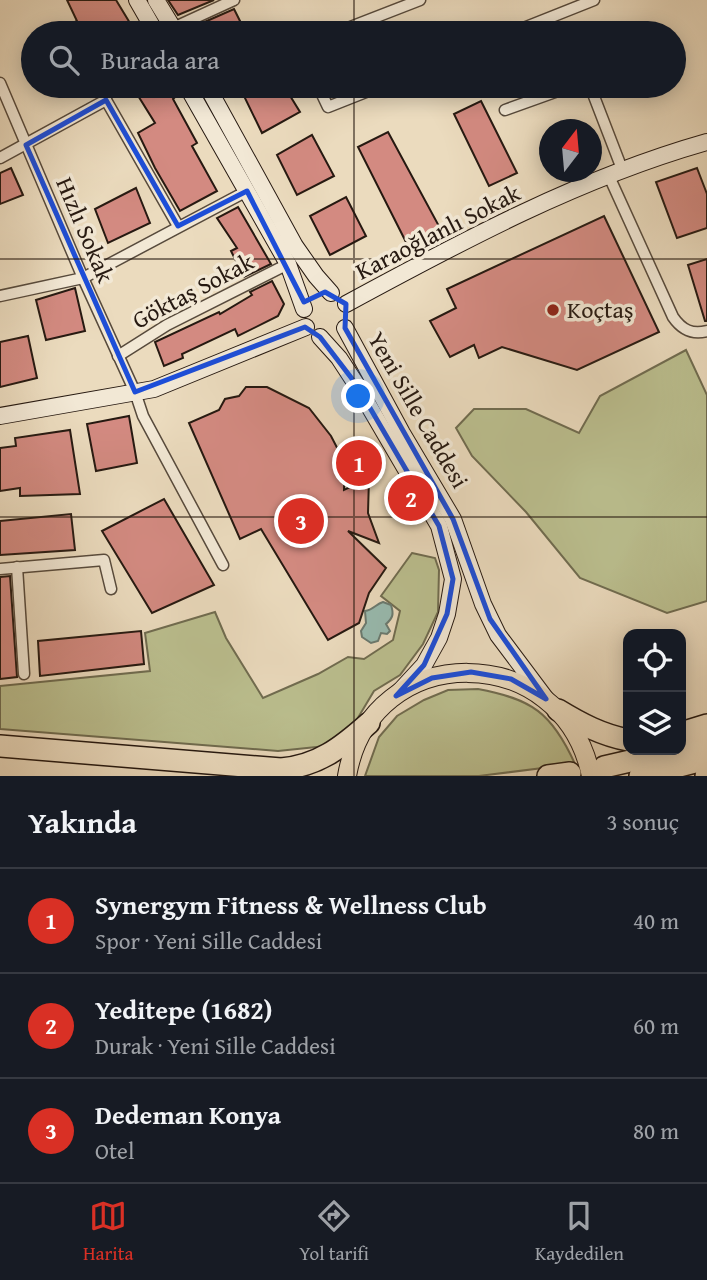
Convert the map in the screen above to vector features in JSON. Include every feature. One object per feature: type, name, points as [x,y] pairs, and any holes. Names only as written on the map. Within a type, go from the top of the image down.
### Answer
[{"type":"highway","points":[[552,705],[586,727],[623,739]]},
{"type":"highway","points":[[0,746],[281,769],[297,768],[328,756],[369,723]]},
{"type":"highway","points":[[686,731],[707,725]]},
{"type":"highway","points":[[686,747],[707,741]]},
{"type":"highway","points":[[548,776],[588,772],[655,755]]},
{"type":"highway","points":[[0,760],[195,776]]},
{"type":"highway","points":[[640,776],[707,760]]},
{"type":"main road","points":[[137,0],[149,21]]},
{"type":"main road","points":[[156,0],[168,21]]},
{"type":"main road","points":[[194,98],[288,264],[304,309],[306,327],[320,337],[334,337],[345,328],[349,316],[346,304],[331,293],[312,297],[304,309]]},
{"type":"main road","points":[[214,98],[295,246],[331,293]]},
{"type":"main road","name":"Karaoğlanlı Sokak","points":[[346,304],[434,257],[615,172],[707,142]]},
{"type":"main road","points":[[0,416],[154,389],[306,327]]},
{"type":"main road","name":"Yeni Sille Caddesi","points":[[345,328],[402,433],[450,512],[483,604],[498,635],[552,705]]},
{"type":"main road","name":"Yeni Sille Caddesi","points":[[320,337],[339,358],[356,384],[439,526],[453,579],[447,614],[439,638],[424,665],[396,696]]},
{"type":"main road","points":[[347,776],[355,747],[369,723],[396,696],[432,678],[471,672],[511,679],[552,705],[577,736],[588,772]]},
{"type":"street","points":[[193,21],[234,0]]},
{"type":"street","points":[[366,21],[420,0]]},
{"type":"street","points":[[541,21],[594,0]]},
{"type":"street","name":"Hızlı Sokak","points":[[0,83],[4,102],[26,145],[135,392],[143,416],[223,565]]},
{"type":"street","points":[[324,98],[328,107],[351,98]]},
{"type":"street","points":[[505,110],[538,98]]},
{"type":"street","points":[[593,98],[615,172],[673,317],[687,330],[696,333],[707,331]]},
{"type":"street","points":[[0,158],[106,100],[178,226]]},
{"type":"street","points":[[0,296],[83,278],[247,191]]},
{"type":"street","name":"Göktaş Sokak","points":[[118,356],[167,325],[288,264]]},
{"type":"street","points":[[0,569],[104,560],[111,589]]},
{"type":"street","points":[[17,567],[24,674]]},
{"type":"highlighted area","points":[[106,100],[178,226],[247,191],[304,302],[325,292],[346,304],[345,328],[453,519],[490,619],[546,699],[511,679],[471,672],[432,678],[396,696],[424,665],[447,614],[453,579],[439,526],[356,384],[320,337],[305,327],[135,392],[26,145]]},
{"type":"green space","points":[[686,350],[707,395],[707,601],[667,613],[580,578],[526,512],[472,456],[456,428],[474,409],[526,409],[579,433],[600,396]]},
{"type":"green space","points":[[412,553],[435,558],[439,570],[438,612],[423,644],[400,675],[374,691],[353,726],[326,746],[278,751],[0,729],[0,686],[150,671],[145,633],[215,612],[226,638],[263,698],[318,674],[348,657],[364,659],[393,640],[400,611],[381,596]]},
{"type":"green space","points":[[478,689],[513,698],[538,711],[558,732],[575,764],[479,776],[365,776],[379,737],[397,716],[448,690]]},
{"type":"water","points":[[383,602],[392,608],[392,616],[386,624],[390,631],[387,634],[381,633],[378,641],[371,643],[362,637],[361,631],[366,623],[365,611]]},
{"type":"building","points":[[67,0],[116,0],[129,21],[77,21]]},
{"type":"building","points":[[168,0],[214,0],[178,15]]},
{"type":"building","points":[[234,9],[240,21],[207,21]]},
{"type":"building","points":[[139,98],[174,98],[197,143],[192,146],[217,191],[180,211],[138,133],[155,123]]},
{"type":"building","points":[[245,98],[291,98],[300,112],[262,133]]},
{"type":"building","points":[[481,101],[517,173],[489,186],[454,114]]},
{"type":"building","points":[[388,132],[440,228],[408,246],[358,147]]},
{"type":"building","points":[[312,135],[334,176],[297,195],[277,155]]},
{"type":"building","points":[[11,168],[23,195],[0,204],[0,173]]},
{"type":"building","points":[[697,168],[707,194],[707,228],[677,238],[656,182]]},
{"type":"building","points":[[136,188],[150,223],[108,243],[95,209]]},
{"type":"building","points":[[346,197],[366,236],[330,255],[310,216]]},
{"type":"building","points":[[238,207],[271,264],[244,277],[231,251],[237,248],[217,218]]},
{"type":"building","name":"Koçtaş","points":[[604,216],[659,332],[577,370],[502,347],[479,358],[474,345],[450,357],[430,321],[456,308],[447,289]]},
{"type":"building","points":[[707,259],[707,321],[705,321],[688,265]]},
{"type":"building","points":[[272,281],[284,304],[278,316],[238,336],[235,329],[182,354],[183,358],[164,366],[155,342],[219,312],[220,314],[252,295],[250,292]]},
{"type":"building","points":[[75,288],[85,331],[46,340],[36,300]]},
{"type":"building","points":[[28,336],[37,378],[0,387],[0,342]]},
{"type":"building","points":[[246,387],[267,387],[309,408],[331,436],[345,463],[344,490],[369,478],[368,513],[379,543],[348,531],[386,568],[369,593],[359,623],[328,640],[261,529],[240,539],[189,423],[219,410],[225,399],[239,396]]},
{"type":"building","points":[[129,416],[137,463],[96,471],[87,424]]},
{"type":"building","points":[[70,430],[80,494],[20,496],[20,488],[0,491],[0,448],[16,446],[15,438]]},
{"type":"building","points":[[164,499],[214,585],[152,613],[102,531]]},
{"type":"building","points":[[71,514],[75,550],[0,555],[0,521]]},
{"type":"building","points":[[10,576],[17,677],[0,679],[0,577]]},
{"type":"building","points":[[141,631],[144,664],[40,676],[38,641]]},
{"type":"place","name":"Koçtaş","points":[[553,310]]},
{"type":"place","name":"Synergym Fitness & Wellness Club","points":[[359,463]]},
{"type":"place","name":"Yeditepe (1682)","points":[[411,498]]},
{"type":"place","name":"Dedeman Konya","points":[[301,521]]}]
